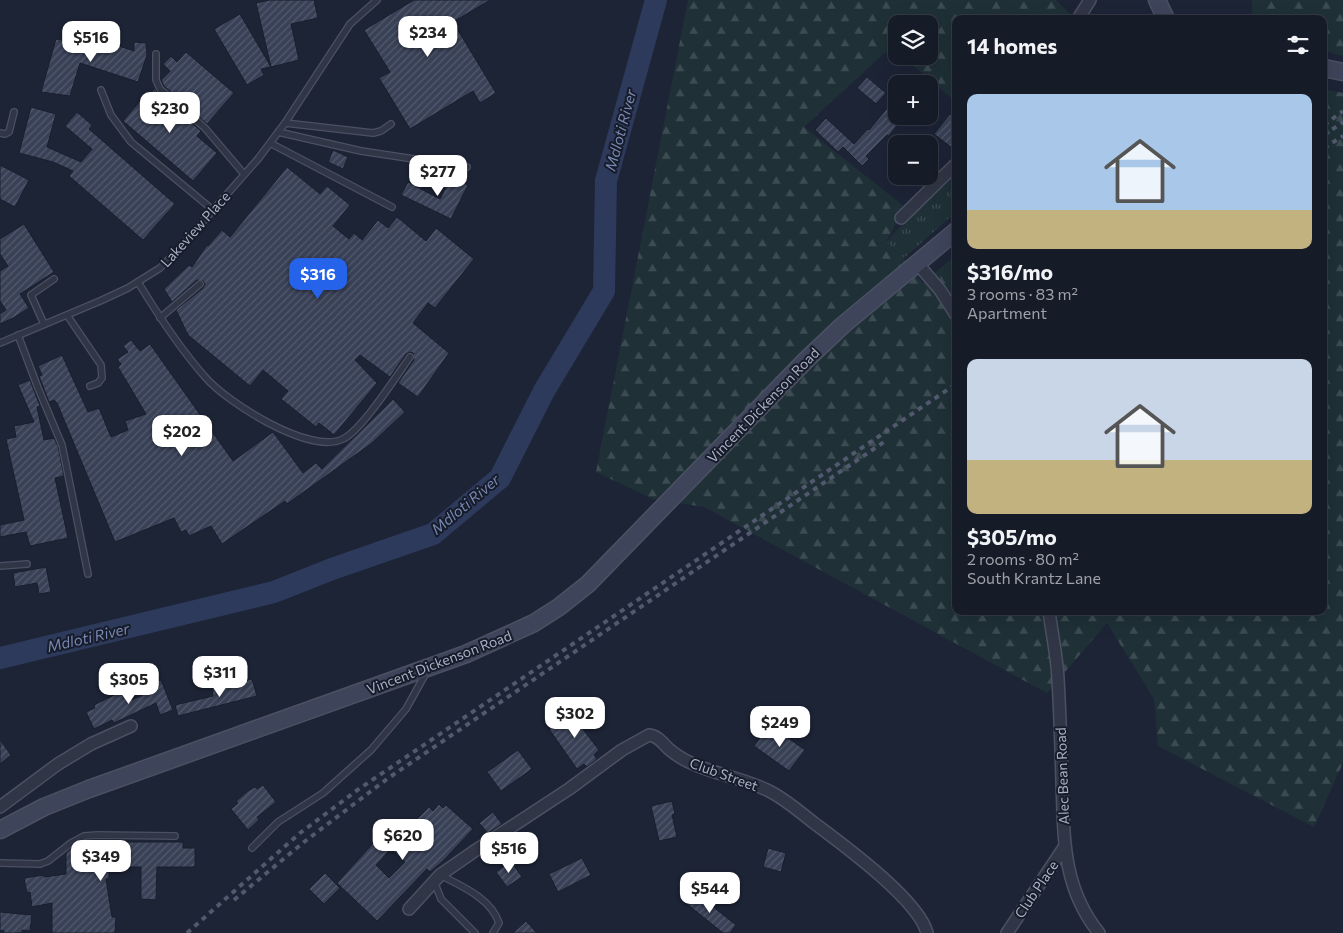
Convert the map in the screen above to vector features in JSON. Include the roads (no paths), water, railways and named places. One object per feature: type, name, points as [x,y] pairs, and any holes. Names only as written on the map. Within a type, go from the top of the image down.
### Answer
[{"type":"main road","points":[[1157,0],[1164,15]]},
{"type":"main road","points":[[1327,69],[1343,72]]},
{"type":"main road","name":"Vincent Dickenson Road","points":[[0,830],[44,807],[88,789],[428,668],[501,640],[534,623],[559,607],[588,584],[806,360],[843,325],[952,233]]},
{"type":"street","points":[[1081,15],[1090,0]]},
{"type":"street","points":[[901,218],[952,168]]},
{"type":"street","points":[[917,263],[940,290],[952,309]]},
{"type":"street","name":"Alec Bean Road","points":[[1050,615],[1058,676],[1065,846],[1073,886],[1079,904],[1099,933]]},
{"type":"street","points":[[0,807],[58,764],[91,744],[131,726]]},
{"type":"street","name":"Club Street","points":[[409,909],[437,878],[569,790],[622,750],[648,735],[660,740],[671,751],[688,762],[762,788],[783,799],[857,857],[900,894],[919,917],[927,933]]},
{"type":"street","name":"Club Place","points":[[1007,933],[1065,846]]},
{"type":"lane","name":"Lakeview Place","points":[[0,342],[100,301],[138,282],[166,262],[270,143],[286,123],[350,24],[377,0]]},
{"type":"lane","points":[[156,54],[156,80],[160,89],[205,128],[244,174]]},
{"type":"lane","points":[[101,90],[111,115],[131,142],[213,210]]},
{"type":"lane","points":[[0,133],[6,134],[9,132],[14,112]]},
{"type":"lane","points":[[286,123],[373,133],[381,131],[391,124]]},
{"type":"lane","points":[[278,132],[361,151],[467,167]]},
{"type":"lane","points":[[270,143],[392,206]]},
{"type":"lane","points":[[44,324],[31,295],[54,279]]},
{"type":"lane","points":[[138,282],[160,318],[207,380],[241,407],[291,434],[318,442],[333,442],[343,439],[350,434],[365,419],[410,357]]},
{"type":"lane","points":[[160,318],[200,284]]},
{"type":"lane","points":[[67,315],[101,365],[102,378],[98,383],[90,386]]},
{"type":"lane","points":[[18,335],[62,445],[88,574]]},
{"type":"lane","points":[[0,566],[27,564]]},
{"type":"lane","points":[[252,848],[278,822],[323,793],[371,750],[406,709],[428,668]]},
{"type":"lane","points":[[0,863],[40,864],[48,861],[71,843],[84,836],[175,836]]},
{"type":"lane","points":[[437,878],[441,899],[475,933]]},
{"type":"lane","points":[[437,878],[470,891],[484,903],[497,917],[499,923],[493,933]]},
{"type":"waterway","name":"Mdloti River","points":[[0,658],[274,592],[332,569],[433,534],[500,478],[544,391],[604,291],[606,181],[656,0]]},
{"type":"railway","points":[[1327,123],[1343,111]]},
{"type":"railway","points":[[1327,133],[1343,122]]},
{"type":"railway","points":[[1327,146],[1343,136]]},
{"type":"railway","points":[[187,933],[300,833],[356,791],[952,387]]},
{"type":"railway","points":[[234,900],[304,842],[387,779],[884,442]]}]
